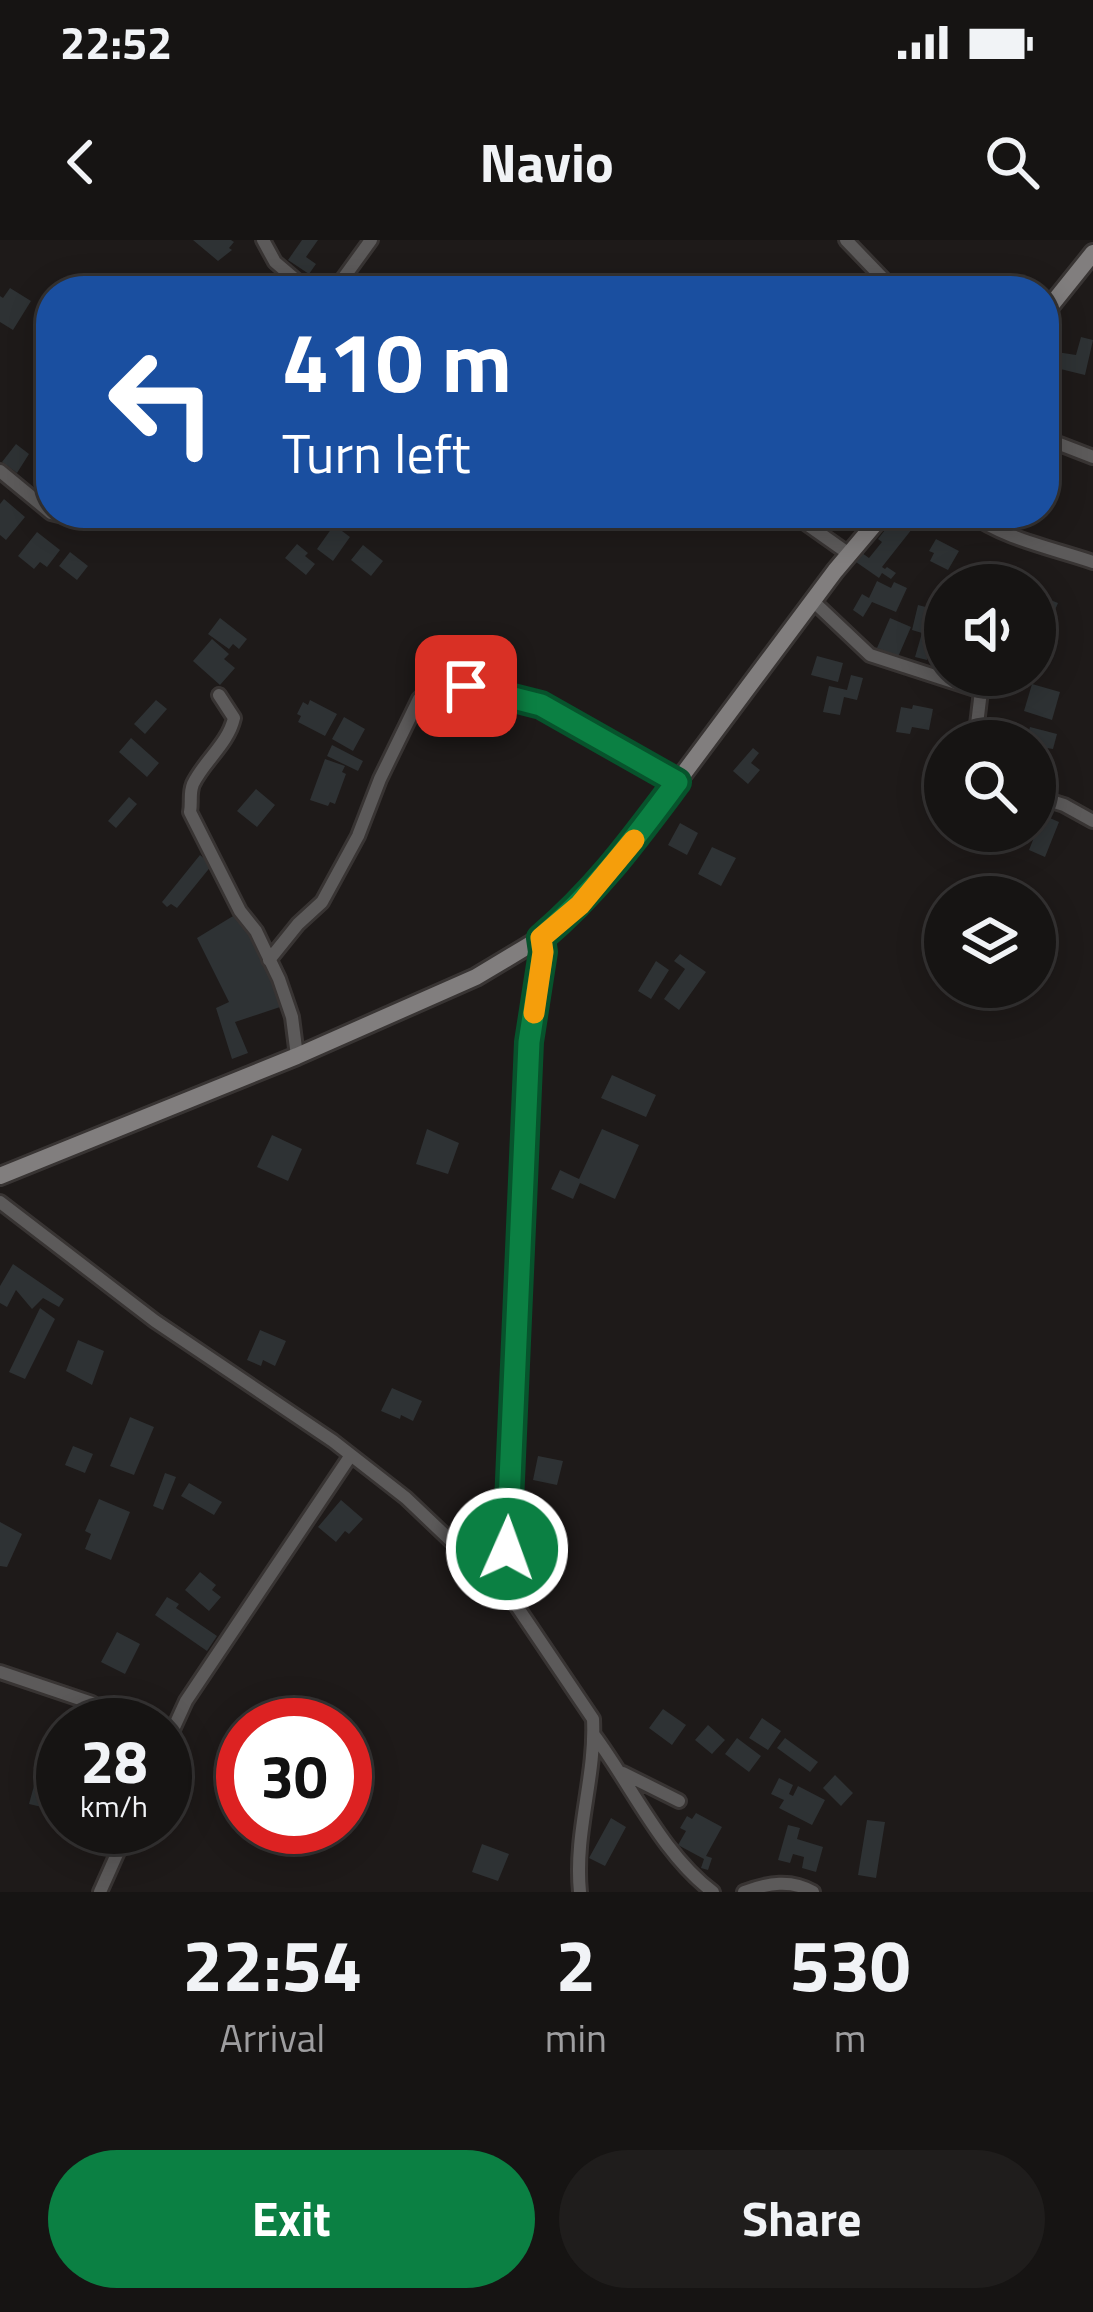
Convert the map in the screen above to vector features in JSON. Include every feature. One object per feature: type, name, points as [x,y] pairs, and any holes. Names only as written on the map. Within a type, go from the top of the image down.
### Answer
[{"type":"street","points":[[263,240],[275,262],[291,276]]},
{"type":"street","points":[[345,276],[371,240]]},
{"type":"street","points":[[846,240],[881,276]]},
{"type":"street","points":[[1059,295],[1093,253]]},
{"type":"street","points":[[1059,444],[1093,457]]},
{"type":"street","points":[[0,471],[36,501]]},
{"type":"street","points":[[812,528],[849,554]]},
{"type":"street","points":[[0,1176],[297,1056],[476,977],[541,938],[613,868],[871,528]]},
{"type":"street","points":[[994,528],[1093,562]]},
{"type":"street","points":[[813,601],[870,655],[981,691],[978,720]]},
{"type":"street","points":[[269,960],[322,902],[358,836],[419,700],[441,678],[541,705],[677,782]]},
{"type":"street","points":[[219,695],[234,718],[190,791],[190,812],[279,980],[292,1017],[297,1056]]},
{"type":"street","points":[[1056,803],[1093,821]]},
{"type":"street","points":[[512,1599],[507,1549],[529,1042],[541,938]]},
{"type":"street","points":[[0,1202],[155,1321],[351,1454],[406,1498],[512,1599],[593,1719],[578,1869],[580,1892]]},
{"type":"street","points":[[188,1698],[351,1454]]},
{"type":"street","points":[[0,1672],[77,1698]]},
{"type":"street","points":[[594,1735],[622,1772],[651,1825],[713,1892]]},
{"type":"street","points":[[622,1772],[679,1801]]},
{"type":"street","points":[[100,1892],[117,1854]]},
{"type":"street","points":[[744,1892],[771,1882],[813,1892]]},
{"type":"building","points":[[193,240],[234,242],[232,250],[218,261]]},
{"type":"building","points":[[302,240],[318,240],[306,257],[316,264],[309,274],[288,260]]},
{"type":"building","points":[[10,288],[31,301],[13,330],[0,322],[0,296]]},
{"type":"building","points":[[1081,337],[1093,340],[1085,375],[1059,369],[1059,352],[1076,355]]},
{"type":"building","points":[[16,444],[29,454],[17,473],[2,462]]},
{"type":"building","points":[[4,499],[25,517],[6,540],[0,535]]},
{"type":"building","points":[[332,528],[350,537],[333,561],[317,549]]},
{"type":"building","points":[[886,528],[912,529],[882,567],[896,573],[891,579],[882,573],[879,578],[856,562],[862,553],[869,558],[882,542],[878,539]]},
{"type":"building","points":[[37,532],[60,550],[47,567],[40,562],[34,569],[18,556]]},
{"type":"building","points":[[936,539],[959,551],[951,564],[936,564],[930,561],[934,553],[929,551]]},
{"type":"building","points":[[297,544],[315,564],[306,575],[285,558]]},
{"type":"building","points":[[363,545],[383,561],[371,576],[351,560]]},
{"type":"building","points":[[70,552],[88,566],[77,580],[59,566]]},
{"type":"building","points":[[877,581],[891,588],[894,582],[907,588],[896,612],[872,602],[863,617],[853,610],[862,594],[869,598]]},
{"type":"building","points":[[918,605],[924,607],[924,659],[915,657],[922,633],[912,630]]},
{"type":"building","points":[[220,618],[247,639],[239,649],[233,644],[229,649],[208,634]]},
{"type":"building","points":[[890,618],[911,627],[898,657],[877,648]]},
{"type":"building","points":[[212,639],[229,654],[224,659],[235,668],[220,685],[193,661]]},
{"type":"building","points":[[817,656],[843,663],[838,682],[811,675]]},
{"type":"building","points":[[851,675],[863,678],[857,700],[844,697],[840,715],[823,712],[829,686],[847,690]]},
{"type":"building","points":[[1060,692],[1052,720],[1024,711],[1028,696]]},
{"type":"building","points":[[156,700],[167,709],[145,734],[134,724]]},
{"type":"building","points":[[310,700],[337,714],[325,736],[298,722],[303,702],[308,705]]},
{"type":"building","points":[[913,705],[933,709],[931,720],[924,720],[924,729],[912,727],[910,734],[896,732],[901,707],[912,709]]},
{"type":"building","points":[[344,717],[365,729],[353,751],[332,739]]},
{"type":"building","points":[[131,738],[159,763],[147,777],[119,752]]},
{"type":"building","points":[[332,745],[363,761],[358,771],[327,756]]},
{"type":"building","points":[[753,748],[759,753],[751,763],[760,770],[748,784],[733,771]]},
{"type":"building","points":[[325,759],[345,766],[342,772],[346,774],[335,804],[328,806],[310,800]]},
{"type":"building","points":[[256,789],[275,805],[257,827],[237,811]]},
{"type":"building","points":[[129,797],[137,804],[116,828],[108,821]]},
{"type":"building","points":[[680,823],[698,833],[687,855],[668,845]]},
{"type":"building","points":[[712,847],[736,858],[721,886],[698,874]]},
{"type":"building","points":[[200,855],[212,865],[177,908],[167,907],[162,902]]},
{"type":"building","points":[[238,913],[286,1005],[235,1022],[248,1053],[232,1059],[216,1008],[229,1002],[197,938]]},
{"type":"building","points":[[680,954],[706,972],[679,1010],[664,999],[685,969],[674,961]]},
{"type":"building","points":[[656,961],[669,970],[651,999],[638,991]]},
{"type":"building","points":[[612,1075],[656,1095],[646,1117],[601,1098]]},
{"type":"building","points":[[427,1129],[459,1143],[448,1174],[416,1164]]},
{"type":"building","points":[[602,1129],[639,1145],[615,1199],[580,1183],[573,1199],[551,1189],[560,1170],[579,1179]]},
{"type":"building","points":[[272,1135],[302,1149],[288,1181],[257,1167]]},
{"type":"building","points":[[13,1264],[64,1299],[59,1307],[43,1298],[32,1309],[16,1290],[7,1307],[0,1303],[0,1286]]},
{"type":"building","points":[[40,1308],[55,1319],[25,1379],[9,1372]]},
{"type":"building","points":[[260,1330],[286,1341],[275,1366],[247,1360]]},
{"type":"building","points":[[78,1340],[104,1351],[92,1385],[66,1371]]},
{"type":"building","points":[[392,1388],[422,1401],[413,1421],[381,1411]]},
{"type":"building","points":[[130,1417],[154,1427],[134,1475],[110,1466]]},
{"type":"building","points":[[73,1446],[93,1454],[85,1473],[65,1465]]},
{"type":"building","points":[[538,1456],[563,1461],[557,1485],[533,1480]]},
{"type":"building","points":[[165,1473],[176,1477],[163,1510],[153,1506]]},
{"type":"building","points":[[189,1483],[222,1502],[214,1515],[181,1496]]},
{"type":"building","points":[[99,1499],[130,1512],[111,1560],[85,1549],[91,1534],[85,1531]]},
{"type":"building","points":[[341,1500],[363,1519],[336,1542],[318,1527]]},
{"type":"building","points":[[0,1522],[22,1534],[7,1567],[0,1566]]},
{"type":"building","points":[[200,1572],[216,1585],[212,1590],[221,1597],[209,1611],[185,1590]]},
{"type":"building","points":[[167,1597],[217,1636],[207,1651],[155,1615]]},
{"type":"building","points":[[117,1632],[140,1644],[125,1674],[101,1662]]},
{"type":"building","points":[[663,1709],[686,1725],[672,1745],[649,1728]]},
{"type":"building","points":[[762,1718],[781,1731],[768,1750],[749,1738]]},
{"type":"building","points":[[708,1725],[725,1740],[712,1754],[695,1740]]},
{"type":"building","points":[[737,1738],[761,1756],[749,1772],[725,1754]]},
{"type":"building","points":[[785,1738],[818,1762],[810,1772],[777,1748]]},
{"type":"building","points":[[835,1775],[853,1793],[841,1806],[823,1788]]},
{"type":"building","points":[[779,1778],[793,1785],[789,1794],[793,1796],[798,1786],[825,1800],[812,1825],[779,1808],[784,1800],[771,1794]]},
{"type":"building","points":[[35,1782],[36,1782],[36,1806],[29,1804]]},
{"type":"building","points":[[696,1813],[722,1827],[706,1856],[712,1858],[708,1870],[701,1868],[704,1859],[678,1845],[686,1831],[680,1828],[687,1816],[692,1819]]},
{"type":"building","points":[[611,1818],[626,1827],[605,1866],[589,1858]]},
{"type":"building","points":[[867,1820],[885,1822],[876,1878],[858,1875]]},
{"type":"building","points":[[788,1825],[800,1828],[797,1839],[823,1847],[816,1872],[802,1868],[804,1857],[793,1854],[790,1863],[778,1860]]},
{"type":"building","points":[[482,1844],[509,1854],[498,1881],[472,1872]]},
{"type":"slow traffic","points":[[534,1013],[541,938],[580,905],[634,840]]},
{"type":"route","points":[[466,686],[541,705],[677,782],[613,868],[541,938],[529,1042],[507,1549]]}]
